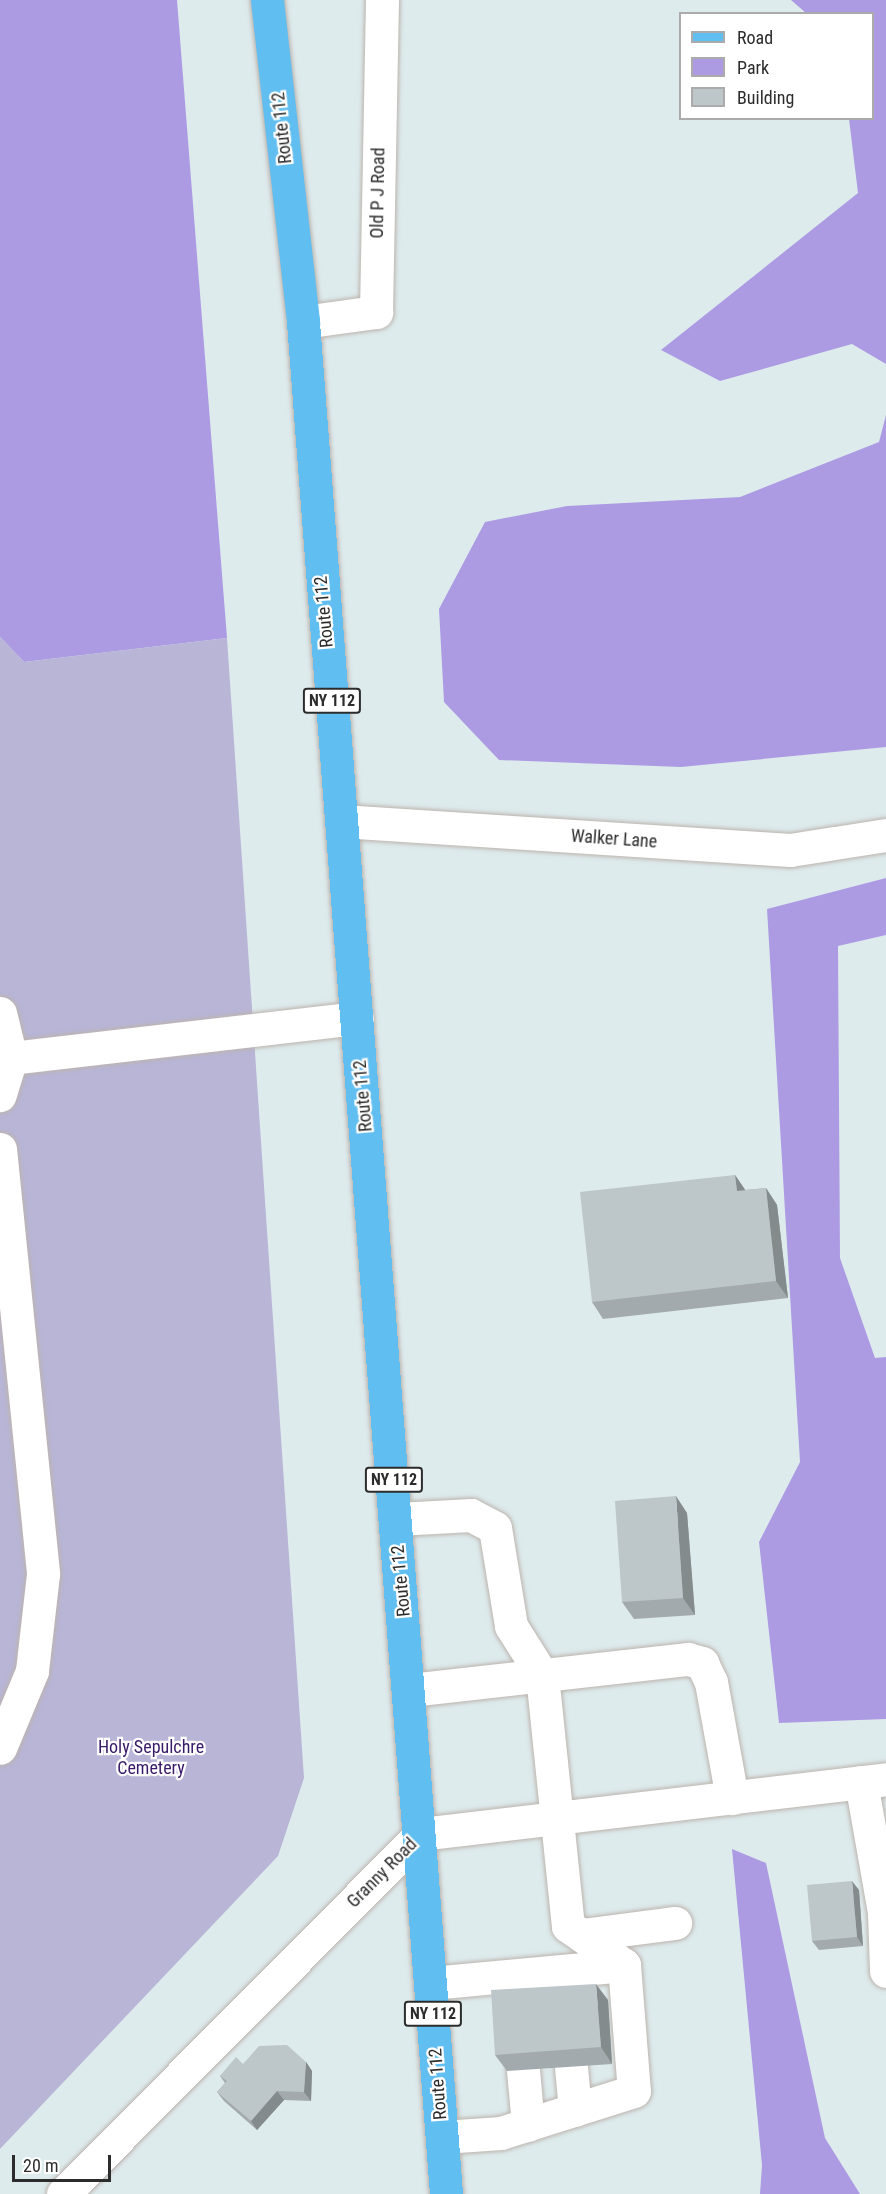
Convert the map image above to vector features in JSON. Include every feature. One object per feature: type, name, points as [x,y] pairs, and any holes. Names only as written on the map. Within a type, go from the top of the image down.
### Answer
[{"type":"main road","name":"Route 112","points":[[267,0],[303,322],[397,1519],[446,2194]]},
{"type":"street","name":"Old P J Road","points":[[303,322],[376,312],[382,0]]},
{"type":"street","name":"Walker Lane","points":[[341,820],[790,850],[886,836]]},
{"type":"street","points":[[0,1013],[11,1059],[0,1095]]},
{"type":"street","points":[[11,1059],[357,1018]]},
{"type":"street","points":[[0,1149],[43,1574],[32,1671],[0,1748]]},
{"type":"street","points":[[397,1519],[471,1515],[495,1528],[511,1626],[542,1676],[561,1818],[568,1926],[624,1965],[634,2091],[501,2133],[442,2137]]},
{"type":"street","points":[[410,1690],[688,1659],[702,1663],[711,1682],[732,1798]]},
{"type":"street","points":[[874,1780],[884,1897],[886,1971]]},
{"type":"street","name":"Granny Road","points":[[71,2191],[421,1834],[874,1780]]},
{"type":"street","points":[[582,1935],[675,1923]]},
{"type":"street","points":[[431,1983],[517,1991],[563,1971],[624,1965]]},
{"type":"street","points":[[563,1971],[566,2003]]},
{"type":"street","points":[[571,2067],[575,2110]]},
{"type":"street","points":[[523,2070],[528,2125]]},
{"type":"green space","points":[[0,0],[177,0],[227,638],[24,662],[0,637]]},
{"type":"green space","points":[[791,0],[886,0],[886,364],[852,344],[720,381],[661,350],[858,193],[849,120],[874,120],[874,12],[805,12]]},
{"type":"green space","points":[[886,415],[886,747],[681,767],[499,760],[444,702],[439,609],[485,522],[567,506],[740,497],[879,442]]},
{"type":"green space","name":"Holy Sepulchre Cemetery","points":[[0,637],[24,662],[227,638],[304,1778],[278,1856],[0,2149]]},
{"type":"green space","points":[[886,878],[886,935],[838,946],[840,1258],[875,1358],[886,1357],[886,1719],[779,1723],[759,1542],[800,1462],[767,909]]},
{"type":"green space","points":[[732,1849],[766,1863],[825,2138],[860,2194],[760,2194],[762,2165]]},
{"type":"building","points":[[735,1175],[737,1191],[766,1188],[776,1281],[592,1302],[580,1192]]},
{"type":"building","points":[[676,1496],[683,1598],[622,1602],[615,1501]]},
{"type":"building","points":[[852,1881],[857,1937],[812,1941],[807,1885]]},
{"type":"building","points":[[596,1984],[601,2047],[495,2055],[491,1990]]},
{"type":"building","points":[[287,2045],[306,2062],[304,2092],[277,2091],[251,2121],[217,2092],[227,2081],[220,2076],[236,2057],[243,2064],[259,2046]]}]
